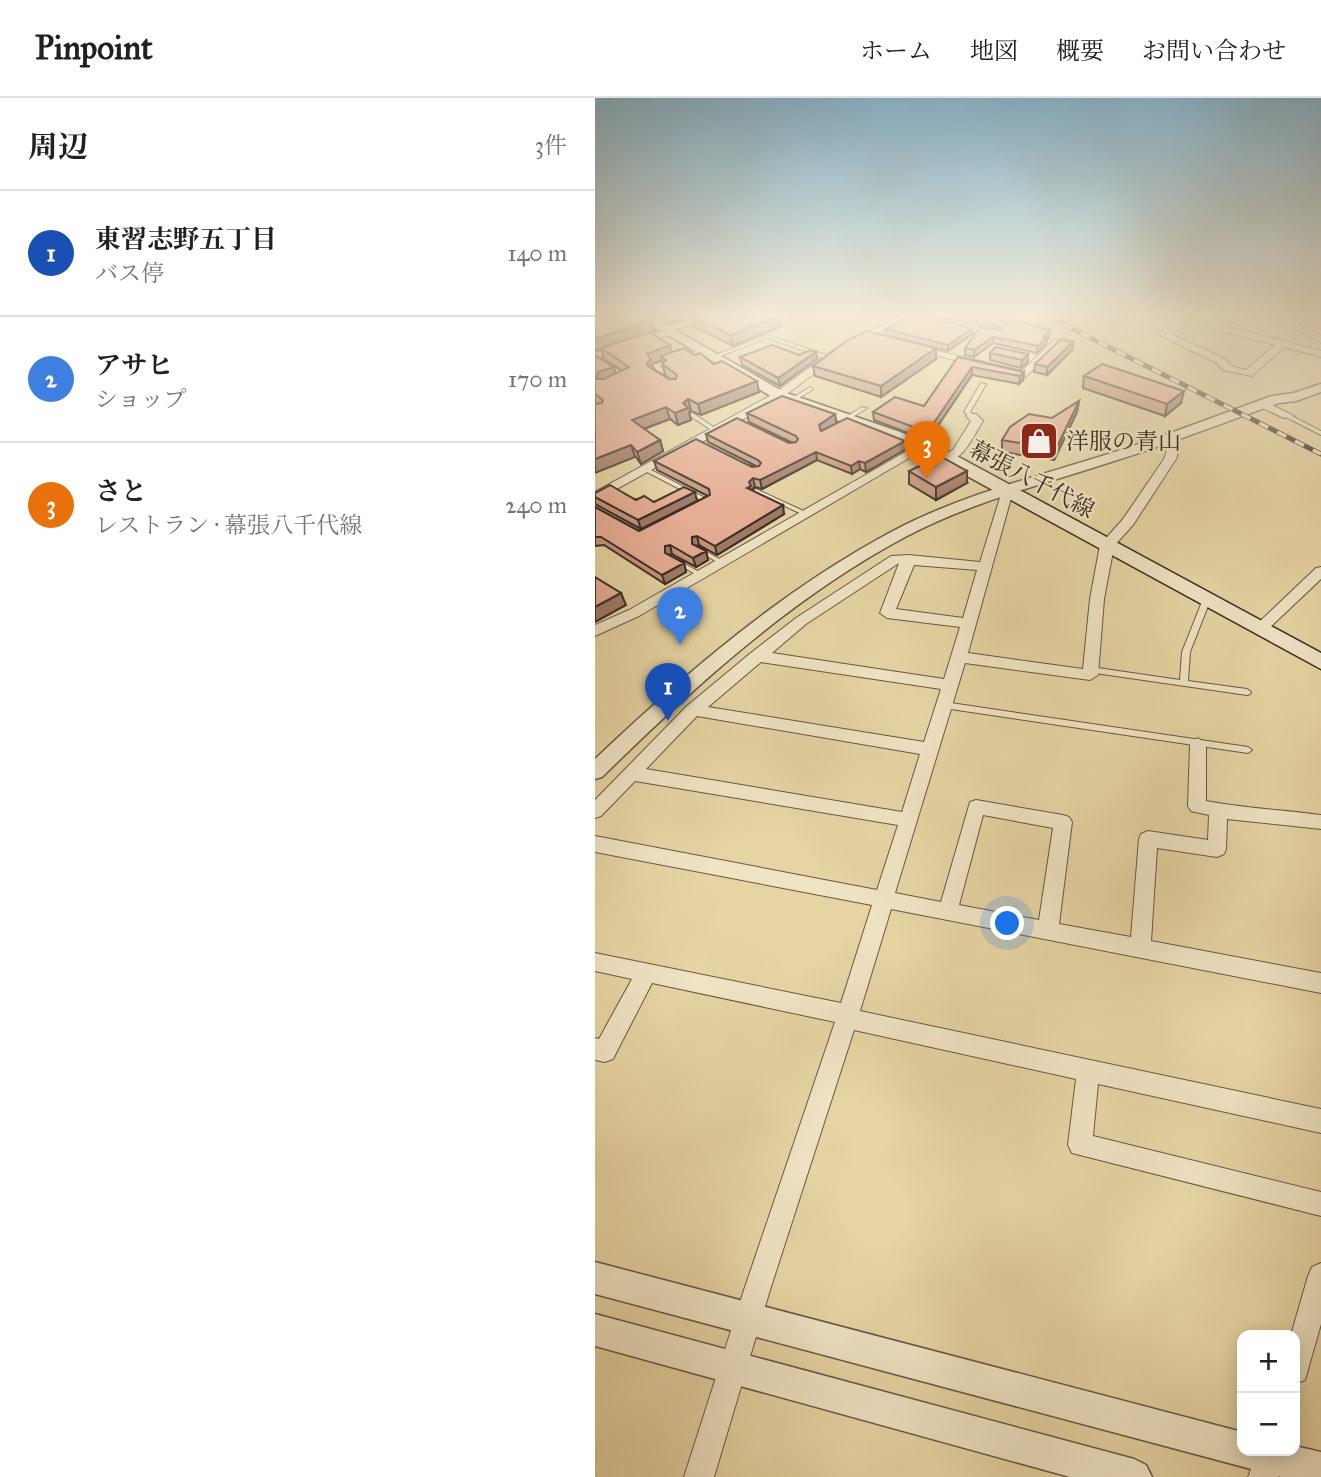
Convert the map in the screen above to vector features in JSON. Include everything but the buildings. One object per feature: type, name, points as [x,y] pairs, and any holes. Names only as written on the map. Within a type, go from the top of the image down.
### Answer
[{"type":"main road","name":"幕張八千代線","points":[[752,379],[785,398],[922,446],[947,458],[1321,662]]},
{"type":"street","points":[[595,497],[715,430],[741,422],[785,398],[806,379]]},
{"type":"street","points":[[1276,400],[1283,392],[1317,379]]},
{"type":"street","points":[[595,771],[697,675],[850,562],[900,533],[963,506],[1168,440],[1276,400],[1321,388]]},
{"type":"street","points":[[1276,400],[1314,405]]},
{"type":"street","points":[[1276,400],[1288,416]]},
{"type":"street","points":[[947,458],[957,452],[977,421],[972,416]]},
{"type":"street","points":[[959,657],[1090,675],[1097,599],[1107,545],[1128,522],[1170,459],[1173,450],[1168,440]]},
{"type":"street","points":[[595,631],[634,612],[922,446]]},
{"type":"street","points":[[595,478],[610,489]]},
{"type":"street","points":[[699,1477],[847,1016],[959,657],[1007,491]]},
{"type":"street","points":[[595,811],[692,710],[801,621],[896,559],[985,567]]},
{"type":"street","points":[[909,559],[887,613],[969,623]]},
{"type":"street","points":[[1260,629],[1321,571]]},
{"type":"street","points":[[757,656],[950,685]]},
{"type":"street","points":[[692,710],[929,749]]},
{"type":"street","points":[[1198,744],[1197,806],[1251,816],[1261,814],[1321,822]]},
{"type":"street","points":[[633,774],[908,820]]},
{"type":"street","points":[[948,911],[976,807],[1063,822],[1048,930]]},
{"type":"street","points":[[1140,948],[1148,839],[1217,849],[1218,810]]},
{"type":"street","points":[[595,844],[1321,983]]},
{"type":"street","points":[[595,962],[1321,1121]]},
{"type":"street","points":[[595,1049],[605,1051],[646,973]]},
{"type":"street","points":[[1088,1070],[1080,1145],[1321,1204]]},
{"type":"street","points":[[1300,1352],[1321,1276]]},
{"type":"street","points":[[595,1278],[1259,1457],[1321,1470]]},
{"type":"street","points":[[595,1330],[1134,1477]]},
{"type":"lane","points":[[972,416],[967,412],[983,384]]},
{"type":"lane","points":[[785,398],[810,389]]},
{"type":"lane","points":[[848,421],[864,408]]},
{"type":"lane","points":[[692,415],[715,430]]},
{"type":"lane","points":[[1288,416],[1321,433]]},
{"type":"lane","points":[[697,442],[709,448]]},
{"type":"lane","points":[[647,470],[708,501],[697,507]]},
{"type":"lane","points":[[756,491],[806,514]]},
{"type":"lane","points":[[698,549],[721,562]]},
{"type":"lane","points":[[671,558],[699,574]]},
{"type":"lane","points":[[1184,683],[1186,652],[1206,601]]},
{"type":"lane","points":[[1091,670],[1247,692]]},
{"type":"lane","points":[[944,705],[1248,750]]},
{"type":"railway","points":[[1173,379],[1321,454]]},
{"type":"place","name":"洋服の青山","points":[[1039,441]]},
{"type":"place","name":"さと","points":[[927,479]]},
{"type":"place","name":"アサヒ","points":[[680,645]]},
{"type":"place","name":"東習志野五丁目","points":[[668,721]]}]
